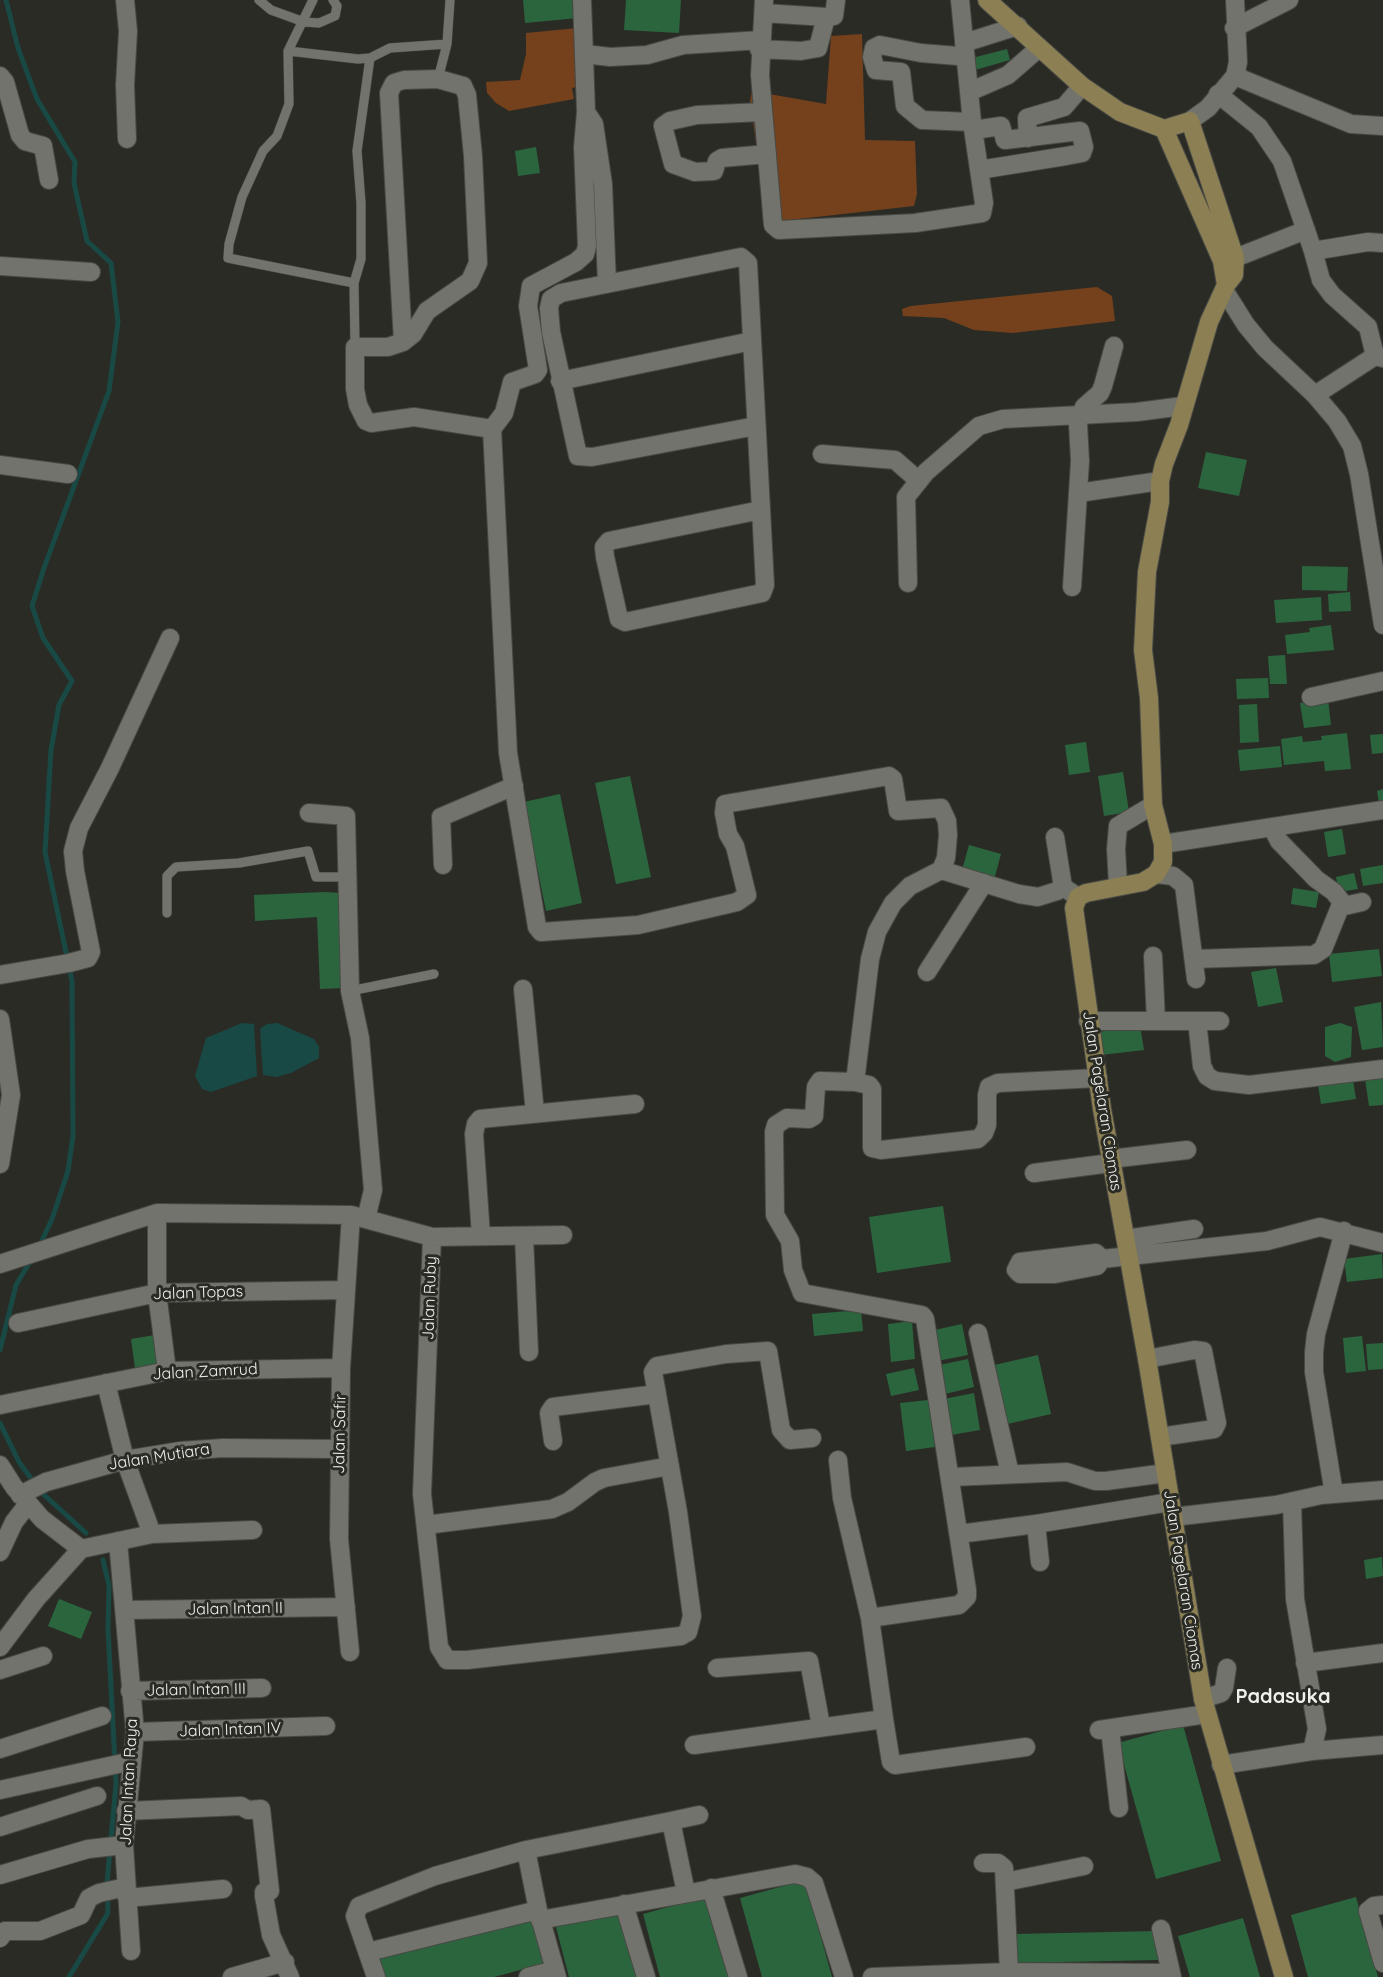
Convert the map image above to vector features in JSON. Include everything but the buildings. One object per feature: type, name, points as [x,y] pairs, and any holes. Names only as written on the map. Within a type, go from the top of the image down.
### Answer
[{"type":"main road","points":[[987,0],[1082,86],[1120,112],[1164,129],[1190,121],[1235,258],[1234,275],[1225,288],[1209,322],[1160,481],[1161,502],[1147,572],[1143,650],[1149,698],[1153,805],[1163,844],[1163,862],[1156,874],[1143,882],[1070,892]]},
{"type":"main road","points":[[1164,129],[1222,261],[1225,288]]},
{"type":"main road","name":"Jalan Pagelaran Ciomas","points":[[1070,892],[1111,1161],[1147,1359],[1205,1707],[1284,1977]]},
{"type":"street","points":[[125,0],[128,31],[125,85],[127,139]]},
{"type":"street","points":[[582,0],[586,112],[583,132],[585,254],[531,286],[528,306],[538,370],[535,374],[512,382],[504,413],[492,429],[508,753],[537,927],[546,934],[638,925],[737,902],[747,895],[735,846],[728,834],[724,813],[725,804],[873,778],[892,777],[898,811],[936,807],[944,811],[948,835],[946,858],[941,870]]},
{"type":"street","points":[[837,0],[834,16],[826,17],[764,6],[760,45],[762,112],[773,225],[779,230],[915,223],[982,213],[984,203],[973,126],[960,0]]},
{"type":"street","points":[[1190,121],[1208,108],[1235,76],[1238,62],[1234,28],[1235,0]]},
{"type":"street","points":[[1234,28],[1289,0]]},
{"type":"street","points":[[585,54],[647,55],[683,45],[760,45],[801,51],[818,48],[826,17]]},
{"type":"street","points":[[979,170],[1045,160],[1084,151],[1080,131],[1005,140],[1001,126],[998,125],[973,126],[922,120],[905,105],[901,72],[876,70],[872,57],[874,48],[880,45],[921,53],[958,56],[964,49],[1018,26]]},
{"type":"street","points":[[969,92],[1008,75],[1039,48]]},
{"type":"street","points":[[0,76],[5,82],[20,135],[25,141],[43,146],[49,180]]},
{"type":"street","points":[[1235,76],[1351,124],[1383,126]]},
{"type":"street","points":[[403,342],[389,93],[394,84],[404,80],[438,79],[463,86],[467,95],[473,156],[478,263],[470,281],[428,311],[412,334],[403,342],[388,347],[355,347],[355,389],[358,405],[366,421],[414,417],[492,429]]},
{"type":"street","points":[[1028,138],[1027,118],[1064,107],[1082,86]]},
{"type":"street","points":[[1218,94],[1258,127],[1282,161],[1321,280],[1368,327],[1379,357],[1315,395]]},
{"type":"street","points":[[586,112],[594,124],[603,184],[607,284]]},
{"type":"street","points":[[762,112],[697,115],[670,121],[663,126],[673,164],[695,172],[716,171],[719,159],[767,154]]},
{"type":"street","points":[[1235,258],[1306,230]]},
{"type":"street","points":[[1313,251],[1368,242],[1383,243]]},
{"type":"street","points":[[756,426],[584,459],[578,456],[551,332],[549,308],[551,299],[561,293],[741,257],[748,263],[765,585],[762,593],[625,622],[619,619],[605,557],[604,548],[609,541],[761,510]]},
{"type":"street","points":[[0,266],[91,272]]},
{"type":"street","points":[[1225,288],[1246,325],[1265,348],[1315,395],[1337,421],[1352,446],[1359,474],[1377,603],[1383,625]]},
{"type":"street","points":[[561,381],[752,341]]},
{"type":"street","points":[[1072,587],[1080,415],[1103,386],[1114,346]]},
{"type":"street","points":[[908,584],[905,506],[909,490],[978,426],[991,421],[1137,412],[1183,406]]},
{"type":"street","points":[[822,454],[895,460],[919,481]]},
{"type":"street","points":[[0,465],[68,474]]},
{"type":"street","points":[[1078,493],[1160,481]]},
{"type":"street","points":[[0,975],[88,958],[91,952],[73,850],[79,828],[110,768],[170,638]]},
{"type":"street","points":[[1311,697],[1383,681]]},
{"type":"street","points":[[443,865],[441,817],[513,786]]},
{"type":"street","points":[[1118,885],[1116,849],[1118,826],[1153,805]]},
{"type":"street","points":[[1163,844],[1383,810]]},
{"type":"street","name":"Jalan Safir","points":[[309,813],[346,816],[350,991],[360,1038],[373,1190],[359,1217],[346,1290],[341,1368],[339,1539],[350,1652]]},
{"type":"street","points":[[1272,827],[1279,841],[1316,879],[1334,892],[1344,905]]},
{"type":"street","points":[[855,1082],[870,959],[884,915],[900,895],[923,878],[941,870],[1019,894],[1038,897],[1057,891],[1070,892],[1055,837]]},
{"type":"street","points":[[1156,874],[1173,876],[1184,885],[1196,979]]},
{"type":"street","points":[[927,972],[984,883]]},
{"type":"street","points":[[1195,959],[1314,955],[1323,949],[1337,913],[1344,905],[1362,902]]},
{"type":"street","points":[[1153,956],[1156,1021]]},
{"type":"street","points":[[523,989],[535,1113]]},
{"type":"street","points":[[0,1018],[9,1115],[0,1164]]},
{"type":"street","points":[[1088,1021],[1221,1021]]},
{"type":"street","points":[[1197,1021],[1202,1066],[1207,1076],[1215,1081],[1249,1085],[1383,1069]]},
{"type":"street","points":[[870,1618],[953,1606],[964,1602],[967,1590],[952,1477],[925,1319],[922,1315],[802,1293],[795,1278],[790,1241],[775,1215],[774,1132],[776,1125],[788,1118],[809,1119],[814,1116],[816,1087],[820,1081],[855,1082],[869,1085],[872,1089],[872,1145],[876,1150],[978,1138],[984,1133],[987,1125],[989,1087],[998,1083],[1098,1078]]},
{"type":"street","points":[[481,1236],[474,1134],[476,1124],[486,1117],[635,1104]]},
{"type":"street","points":[[1034,1173],[1187,1150]]},
{"type":"street","points":[[157,1213],[157,1293],[167,1371]]},
{"type":"street","name":"Jalan Ruby","points":[[5,1263],[157,1213],[359,1217],[432,1237],[422,1471],[439,1647],[443,1657],[453,1661],[681,1636],[688,1632],[692,1616],[670,1466]]},
{"type":"street","points":[[1127,1247],[1267,1241],[1320,1227],[1344,1231],[1376,1243],[1383,1243]]},
{"type":"street","points":[[1102,1259],[1127,1247],[1194,1229]]},
{"type":"street","points":[[1335,1494],[1314,1372],[1314,1352],[1316,1334],[1344,1231]]},
{"type":"street","points":[[524,1236],[529,1352]]},
{"type":"street","points":[[432,1237],[563,1236]]},
{"type":"street","name":"Jalan Topas","points":[[18,1323],[157,1293],[346,1290]]},
{"type":"street","points":[[978,1333],[1010,1474]]},
{"type":"street","points":[[1147,1359],[1194,1350],[1203,1351],[1217,1424],[1214,1429],[1160,1437]]},
{"type":"street","points":[[426,1525],[552,1509],[568,1502],[595,1482],[670,1466],[653,1372],[657,1366],[726,1354],[768,1351],[781,1430],[790,1440],[812,1438]]},
{"type":"street","name":"Jalan Zamrud","points":[[2,1405],[167,1371],[341,1368]]},
{"type":"street","points":[[106,1383],[125,1460],[152,1534]]},
{"type":"street","points":[[553,1441],[549,1413],[553,1407],[657,1394]]},
{"type":"street","name":"Jalan Mutiara","points":[[32,1492],[125,1460],[192,1449],[339,1449]]},
{"type":"street","points":[[838,1460],[842,1498],[870,1618],[891,1762],[896,1766],[1026,1747]]},
{"type":"street","points":[[0,1465],[32,1492],[57,1532],[83,1549]]},
{"type":"street","points":[[952,1477],[1067,1472],[1095,1481],[1106,1481],[1166,1473]]},
{"type":"street","points":[[959,1534],[1172,1510],[1292,1502],[1335,1494],[1383,1490]]},
{"type":"street","points":[[0,1552],[32,1492]]},
{"type":"street","points":[[1292,1502],[1293,1584],[1317,1729],[1312,1751]]},
{"type":"street","points":[[1036,1524],[1040,1562]]},
{"type":"street","points":[[0,1647],[36,1599],[83,1549],[152,1534],[253,1530]]},
{"type":"street","name":"Jalan Intan Raya","points":[[113,1542],[125,1610],[135,1732],[128,1762],[126,1811],[116,1892],[130,1951]]},
{"type":"street","name":"Jalan Intan II","points":[[125,1610],[346,1607]]},
{"type":"street","points":[[1305,1663],[1383,1653]]},
{"type":"street","points":[[0,1670],[43,1656]]},
{"type":"street","points":[[717,1668],[809,1661],[821,1726]]},
{"type":"street","points":[[1119,1808],[1105,1730],[1205,1707],[1224,1688],[1227,1668]]},
{"type":"street","name":"Jalan Intan III","points":[[130,1691],[262,1688]]},
{"type":"street","points":[[0,1749],[102,1716]]},
{"type":"street","points":[[694,1745],[884,1719]]},
{"type":"street","name":"Jalan Intan IV","points":[[135,1732],[326,1726]]},
{"type":"street","points":[[1221,1765],[1312,1751],[1383,1745]]},
{"type":"street","points":[[0,1790],[128,1762]]},
{"type":"street","points":[[0,1827],[97,1796]]},
{"type":"street","points":[[126,1811],[241,1806],[248,1810],[261,1809],[270,1891],[264,1892],[264,1896],[271,1935],[287,1970],[232,1977]]},
{"type":"street","points":[[376,1977],[355,1917],[356,1909],[364,1902],[435,1876],[526,1850],[699,1815]]},
{"type":"street","points":[[671,1821],[686,1893]]},
{"type":"street","points":[[0,1875],[88,1849],[121,1845]]},
{"type":"street","points":[[526,1850],[539,1915],[556,1974],[528,1977]]},
{"type":"street","points":[[983,1863],[1002,1864],[1005,1882],[1009,1972]]},
{"type":"street","points":[[1005,1882],[1084,1866]]},
{"type":"street","points":[[368,1952],[539,1915],[624,1904],[795,1874],[807,1877],[814,1883],[844,1977]]},
{"type":"street","points":[[711,1888],[738,1977]]},
{"type":"street","points":[[0,1938],[5,1930],[40,1931],[81,1915],[89,1898],[116,1892],[222,1889]]},
{"type":"street","points":[[624,1904],[646,1977]]},
{"type":"street","points":[[1383,1905],[1374,1906],[1368,1911],[1383,1963]]},
{"type":"street","points":[[872,1977],[1009,1972],[1171,1975],[1161,1929]]},
{"type":"lane","points":[[258,0],[271,10],[304,21],[325,22],[335,16],[337,6],[333,0]]},
{"type":"lane","points":[[313,0],[288,51],[289,104],[277,136],[263,151],[242,197],[228,258],[354,283]]},
{"type":"lane","points":[[438,79],[447,44],[450,0]]},
{"type":"lane","points":[[288,51],[342,58],[370,58],[390,48],[447,44]]},
{"type":"lane","points":[[355,347],[354,283],[361,259],[361,202],[357,151],[370,58]]},
{"type":"lane","points":[[167,913],[167,876],[176,867],[239,863],[308,851],[316,877],[348,877]]},
{"type":"lane","points":[[350,991],[434,974]]},
{"type":"shaded area","points":[[588,27],[589,84],[572,88],[574,99],[509,111],[496,103],[487,93],[486,82],[520,80],[526,54],[526,33]]},
{"type":"shaded area","points":[[862,34],[865,140],[915,141],[917,194],[914,206],[763,223],[759,163],[750,101],[752,91],[826,104],[831,36]]},
{"type":"shaded area","points":[[1097,287],[1112,296],[1115,321],[1013,333],[974,330],[944,318],[903,316],[902,309],[911,306]]},
{"type":"water","points":[[242,1023],[254,1024],[257,1076],[211,1092],[202,1089],[195,1076],[206,1038]]},
{"type":"water","points":[[277,1023],[314,1039],[319,1047],[319,1058],[291,1073],[276,1077],[263,1075],[260,1029],[267,1024]]},
{"type":"waterway","points":[[6,0],[18,48],[37,99],[75,162],[74,183],[87,241],[111,263],[118,322],[109,391],[32,606],[43,638],[72,681],[59,705],[51,750],[45,852],[72,981],[73,1136],[68,1171],[52,1219],[39,1247]]},
{"type":"waterway","points":[[0,1350],[16,1285],[31,1260]]},
{"type":"waterway","points":[[0,1423],[19,1462],[41,1492],[86,1533]]},
{"type":"waterway","points":[[69,1977],[108,1913],[107,1883],[116,1784],[108,1629],[109,1586],[103,1560]]},
{"type":"district","name":"Padasuka","points":[[1283,1697]]}]
